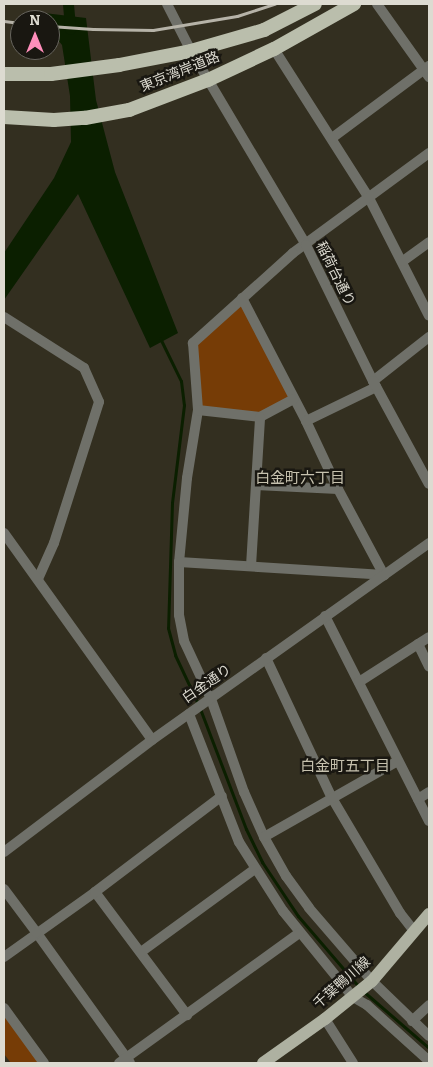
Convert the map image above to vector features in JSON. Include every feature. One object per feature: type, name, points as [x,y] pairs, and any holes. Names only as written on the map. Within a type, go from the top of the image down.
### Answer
[{"type":"highway","name":"東京湾岸道路","points":[[4,74],[51,74],[191,51],[264,30],[315,4]]},
{"type":"highway","name":"東京湾岸道路","points":[[4,117],[54,120],[85,118],[129,110],[208,80],[274,49],[354,4]]},
{"type":"main road","name":"千葉鴨川線","points":[[263,1063],[325,1019],[372,982],[429,914]]},
{"type":"street","name":"稲荷台通り","points":[[167,4],[191,51],[306,245],[375,384],[429,484]]},
{"type":"street","points":[[332,138],[428,71],[377,4]]},
{"type":"street","points":[[274,49],[369,198],[403,261],[429,316]]},
{"type":"street","points":[[429,153],[293,253],[193,343],[198,410],[186,478],[180,562],[179,615],[184,641],[210,699],[244,792],[264,836],[286,876],[309,908],[372,982],[429,1036]]},
{"type":"street","points":[[403,261],[429,242]]},
{"type":"street","points":[[242,298],[306,420],[338,489],[384,575]]},
{"type":"street","points":[[4,317],[84,368],[99,402],[54,543],[38,580]]},
{"type":"street","points":[[306,420],[375,384],[429,337]]},
{"type":"street","points":[[198,410],[260,417],[294,399]]},
{"type":"street","points":[[251,566],[260,417]]},
{"type":"street","points":[[256,485],[338,489]]},
{"type":"street","points":[[4,533],[152,740]]},
{"type":"street","name":"白金通り","points":[[4,852],[152,740],[429,544]]},
{"type":"street","points":[[180,562],[384,575]]},
{"type":"street","points":[[325,616],[429,821]]},
{"type":"street","points":[[359,682],[429,637]]},
{"type":"street","points":[[418,644],[429,666]]},
{"type":"street","points":[[266,658],[332,798],[400,913],[414,931]]},
{"type":"street","points":[[189,714],[239,842],[298,933],[352,997],[367,1005],[429,1061]]},
{"type":"street","points":[[264,836],[398,762]]},
{"type":"street","points":[[418,799],[429,792]]},
{"type":"street","points":[[4,956],[95,892],[222,796]]},
{"type":"street","points":[[141,952],[255,869]]},
{"type":"street","points":[[4,889],[36,932],[125,1062],[298,933]]},
{"type":"street","points":[[95,892],[187,1015]]},
{"type":"street","points":[[412,1020],[429,1005]]},
{"type":"street","points":[[4,1008],[44,1063]]},
{"type":"street","points":[[325,1019],[353,1063]]},
{"type":"shaded area","points":[[60,15],[86,18],[96,100],[115,172],[178,333],[150,348],[78,194],[4,300],[4,253],[54,178],[71,142],[70,96],[62,45],[60,42]]},
{"type":"shaded area","points":[[242,298],[294,399],[260,417],[198,410],[193,343]]},
{"type":"shaded area","points":[[4,1008],[41,1063],[11,1063],[4,1054]]},
{"type":"waterway","points":[[68,4],[70,29]]},
{"type":"waterway","points":[[160,338],[181,381],[184,405],[172,503],[168,628],[175,655],[199,706],[246,829],[262,862],[298,916],[359,987]]},
{"type":"waterway","points":[[363,991],[429,1048]]},
{"type":"railway","points":[[60,27],[153,30],[237,16],[275,4]]},
{"type":"railway","points":[[4,21],[10,22]]},
{"type":"district","name":"白金町六丁目","points":[[300,479]]},
{"type":"district","name":"白金町五丁目","points":[[345,767]]}]
